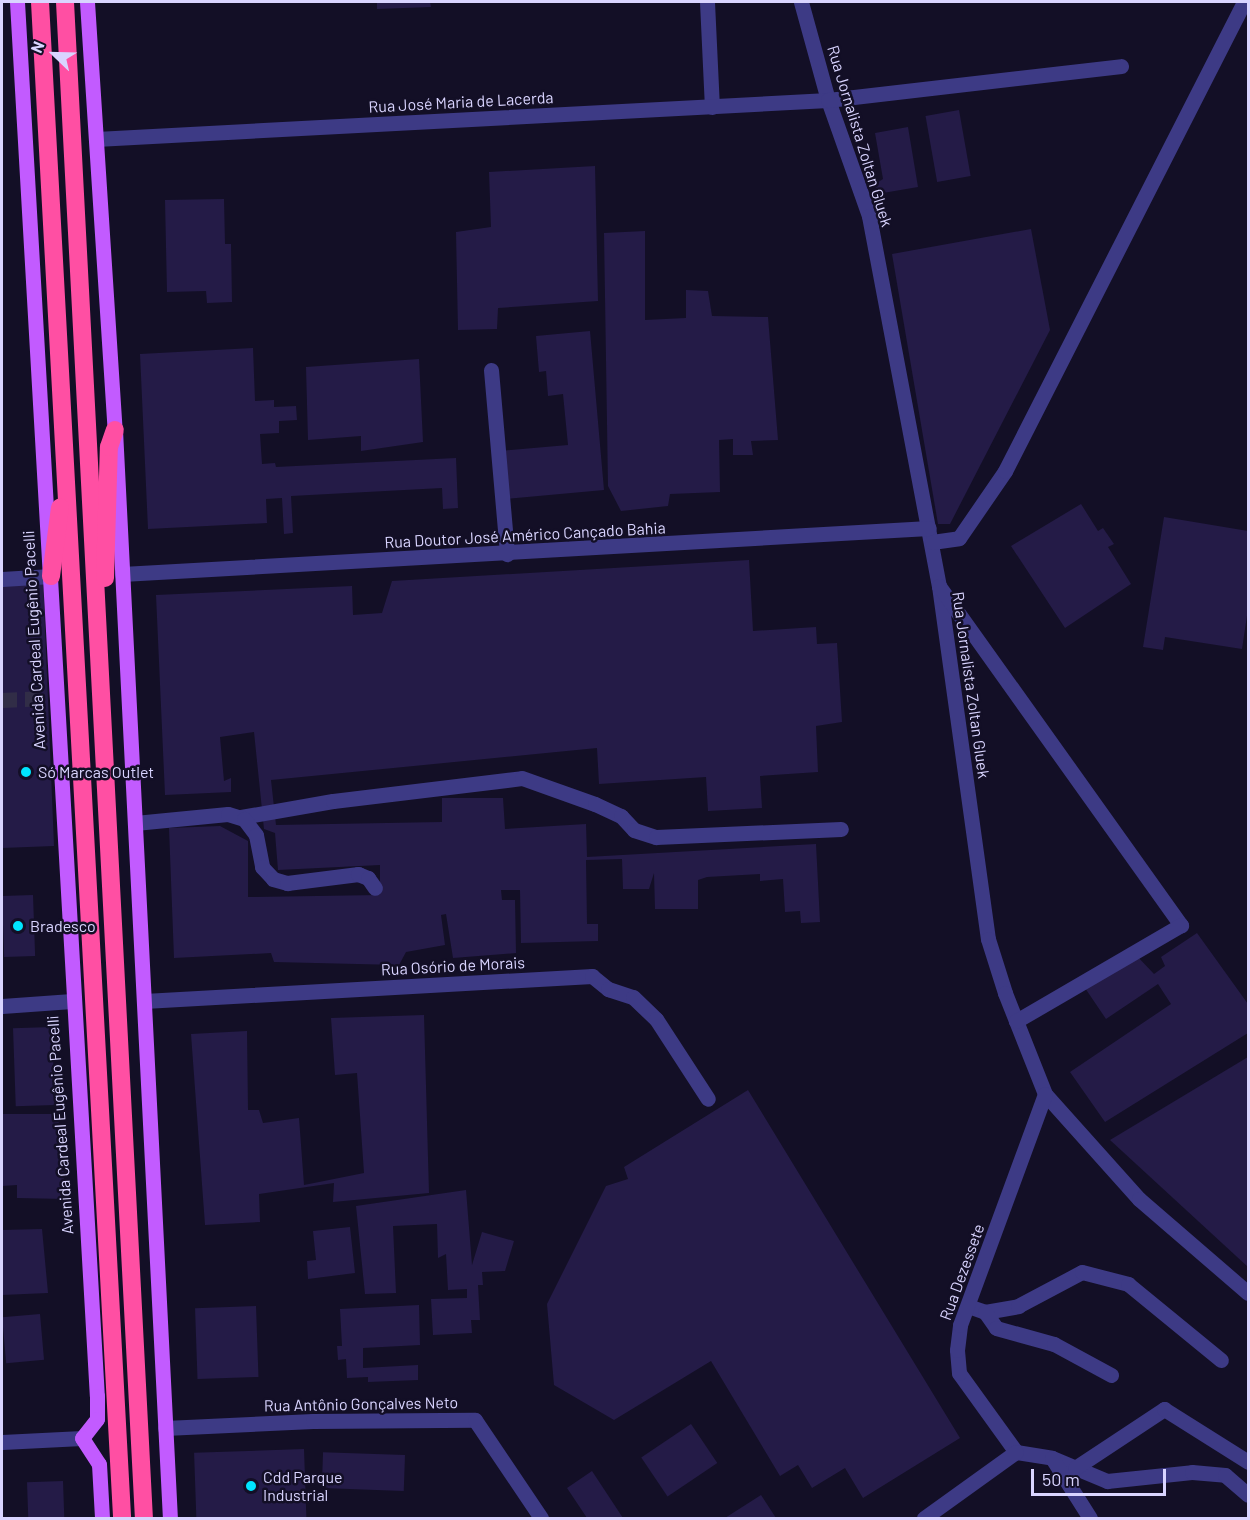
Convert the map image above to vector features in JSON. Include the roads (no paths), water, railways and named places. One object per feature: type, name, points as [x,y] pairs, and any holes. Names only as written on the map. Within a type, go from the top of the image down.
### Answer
[{"type":"highway","points":[[40,2],[122,1518]]},
{"type":"highway","points":[[65,2],[144,1518]]},
{"type":"highway","points":[[98,648],[104,628],[109,447],[115,430]]},
{"type":"highway","points":[[51,576],[66,465]]},
{"type":"main road","name":"Avenida Cardeal Eugênio Pacelli","points":[[17,2],[51,576],[52,697],[97,1396],[97,1419],[82,1438]]},
{"type":"main road","points":[[87,2],[115,430],[170,1518]]},
{"type":"main road","points":[[82,1438],[99,1464],[102,1518]]},
{"type":"street","points":[[707,2],[712,107]]},
{"type":"street","name":"Rua Jornalista Zoltan Gluek","points":[[801,2],[828,100],[869,216],[939,586],[988,939],[1016,1022],[1045,1094],[1138,1199],[1248,1293]]},
{"type":"street","name":"Rua Doutor José Américo Cançado Bahia","points":[[122,574],[930,535],[959,538],[1005,471],[1244,2]]},
{"type":"street","name":"Rua José Maria de Lacerda","points":[[96,139],[828,100],[1121,66]]},
{"type":"street","points":[[491,370],[507,554]]},
{"type":"street","points":[[2,579],[51,576]]},
{"type":"street","points":[[939,586],[1181,925],[1016,1022]]},
{"type":"street","points":[[135,823],[228,814],[241,818],[333,801],[522,778],[595,804],[621,816],[634,830],[656,837],[841,828]]},
{"type":"street","points":[[241,818],[256,835],[262,867],[273,879],[287,883],[358,874],[368,878],[375,888]]},
{"type":"street","name":"Rua Osório de Morais","points":[[144,1000],[592,976],[608,988],[633,997],[656,1019],[708,1099]]},
{"type":"street","points":[[2,1006],[72,1001]]},
{"type":"street","name":"Rua Dezessete","points":[[1016,1452],[959,1373],[957,1350],[968,1306],[1045,1094]]},
{"type":"street","points":[[968,1306],[985,1311],[1018,1306],[1082,1272],[1128,1284],[1221,1360]]},
{"type":"street","points":[[985,1311],[996,1328],[1054,1344],[1111,1375]]},
{"type":"street","points":[[1075,1468],[1164,1409],[1248,1462]]},
{"type":"street","name":"Rua Antônio Gonçalves Neto","points":[[165,1428],[405,1418],[475,1420],[541,1518]]},
{"type":"street","points":[[2,1442],[82,1438]]},
{"type":"street","points":[[924,1518],[1016,1452],[1052,1458],[1107,1481],[1192,1472],[1225,1475],[1248,1495]]},
{"type":"street","points":[[1052,1458],[1090,1518]]},
{"type":"tunnel","points":[[2,700],[46,698]]},
{"type":"place","name":"Só Marcas Outlet","points":[[26,772]]},
{"type":"place","name":"Bradesco","points":[[18,926]]},
{"type":"place","name":"Cdd Parque Industrial","points":[[251,1486]]}]
